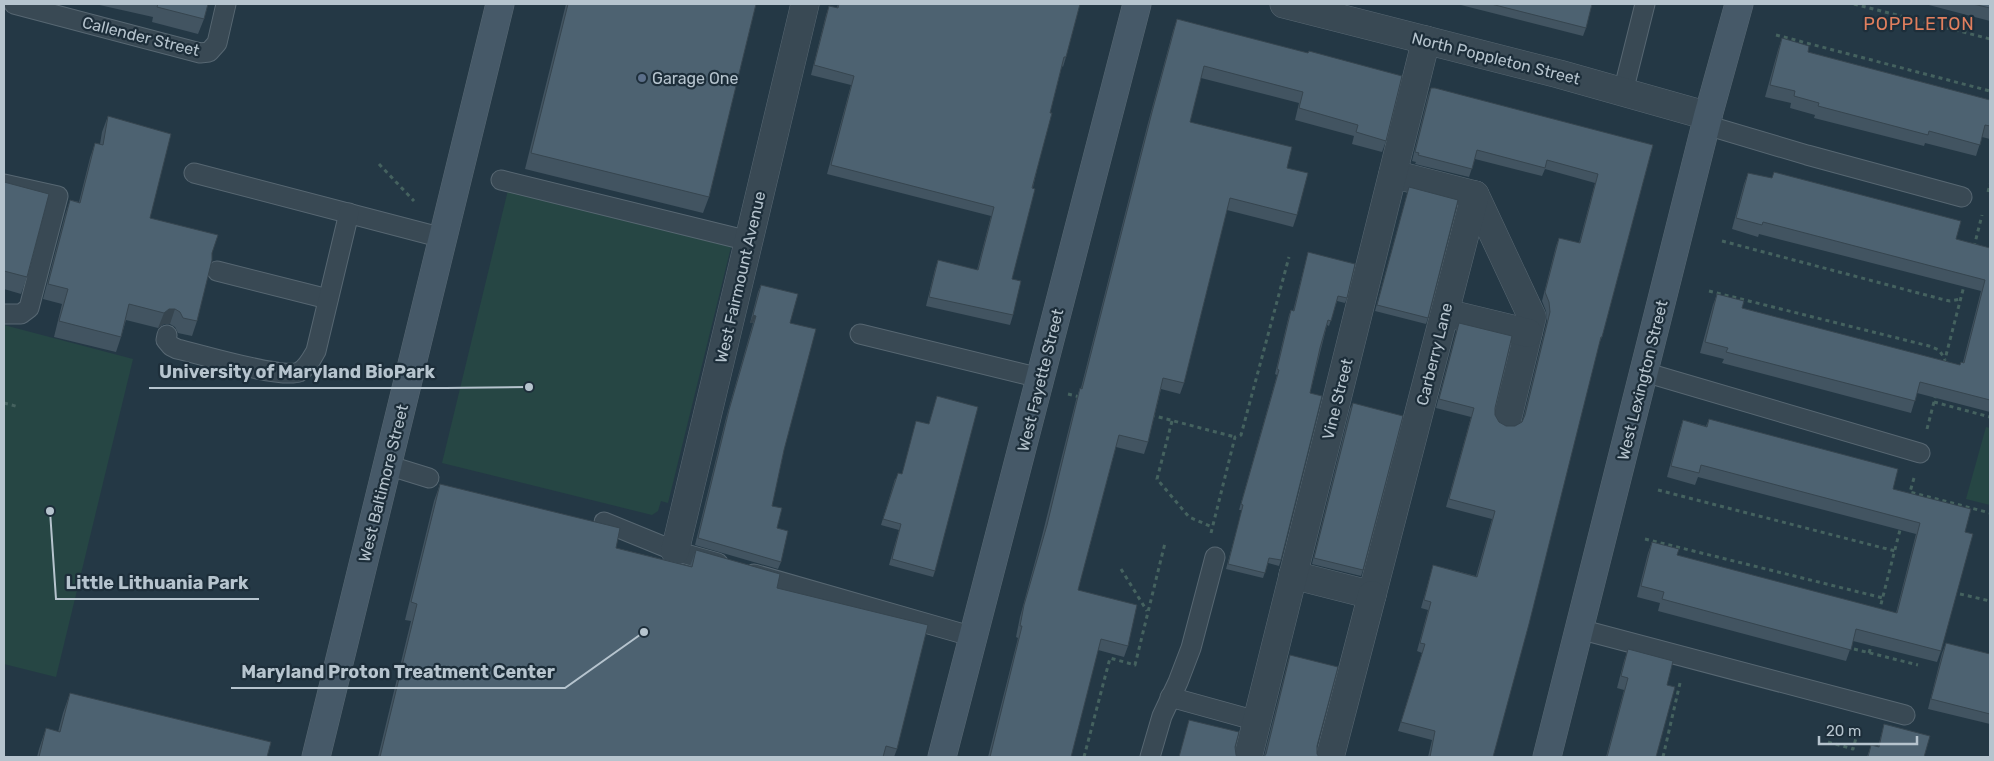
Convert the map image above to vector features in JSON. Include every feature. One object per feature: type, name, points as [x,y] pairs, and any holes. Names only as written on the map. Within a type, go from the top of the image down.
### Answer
[{"type":"street","name":"West Baltimore Street","points":[[316,757],[500,4]]},
{"type":"street","name":"West Fairmount Avenue","points":[[675,551],[805,4]]},
{"type":"street","name":"West Fayette Street","points":[[942,757],[1137,4]]},
{"type":"street","name":"North Poppleton Street","points":[[1284,4],[1623,92],[1707,120]]},
{"type":"street","name":"West Lexington Street","points":[[1547,757],[1707,120],[1739,4]]},
{"type":"street","name":"Vine Street","points":[[1248,757],[1426,40]]},
{"type":"street","points":[[1393,174],[1475,195],[1532,317],[1506,420]]},
{"type":"street","name":"Carberry Lane","points":[[1330,757],[1475,195]]},
{"type":"street","points":[[1446,313],[1528,333]]},
{"type":"street","points":[[1293,575],[1372,595]]},
{"type":"lane","name":"Callender Street","points":[[14,4],[200,53],[210,52],[217,43],[226,4]]},
{"type":"lane","points":[[1623,92],[1645,4]]},
{"type":"lane","points":[[1707,120],[1807,155],[1962,197]]},
{"type":"lane","points":[[194,173],[443,238]]},
{"type":"lane","points":[[501,180],[749,241]]},
{"type":"lane","points":[[4,184],[58,196],[29,308],[21,314],[4,314]]},
{"type":"lane","points":[[167,336],[166,340],[170,346],[177,349],[271,372],[289,373],[304,369],[316,351],[349,213]]},
{"type":"lane","points":[[217,271],[328,299]]},
{"type":"lane","points":[[860,334],[1040,378]]},
{"type":"lane","points":[[1644,372],[1920,453]]},
{"type":"lane","points":[[387,465],[429,478]]},
{"type":"lane","points":[[604,522],[675,551],[974,637]]},
{"type":"lane","points":[[1150,757],[1170,697],[1191,648],[1216,557]]},
{"type":"lane","points":[[1579,629],[1905,715]]},
{"type":"lane","points":[[1170,697],[1257,721]]},
{"type":"path","points":[[1854,4],[1990,39]]},
{"type":"path","points":[[1776,35],[1990,91]]},
{"type":"path","points":[[379,164],[414,201]]},
{"type":"path","points":[[1987,197],[1990,184]]},
{"type":"path","points":[[1972,254],[1983,212]]},
{"type":"path","points":[[1722,241],[1941,299],[1950,301],[1961,299]]},
{"type":"path","points":[[1975,244],[1983,246]]},
{"type":"path","points":[[1144,414],[1235,437],[1241,434],[1289,256]]},
{"type":"path","points":[[1943,368],[1965,281]]},
{"type":"path","points":[[1709,291],[1929,346],[1939,350],[1945,359]]},
{"type":"path","points":[[1908,500],[1936,393]]},
{"type":"path","points":[[1068,394],[1087,398]]},
{"type":"path","points":[[1934,402],[1990,417]]},
{"type":"path","points":[[4,403],[19,407]]},
{"type":"path","points":[[1172,421],[1157,479],[1189,517],[1212,527]]},
{"type":"path","points":[[1210,536],[1235,437]]},
{"type":"path","points":[[1658,490],[1895,551]]},
{"type":"path","points":[[1910,492],[1990,513]]},
{"type":"path","points":[[1878,616],[1904,517]]},
{"type":"path","points":[[1645,539],[1883,598]]},
{"type":"path","points":[[1084,757],[1110,658],[1135,665],[1165,543]]},
{"type":"path","points":[[1121,568],[1147,612]]},
{"type":"path","points":[[1960,594],[1990,601]]},
{"type":"path","points":[[1869,653],[1874,634]]},
{"type":"path","points":[[1854,649],[1918,665]]},
{"type":"path","points":[[1663,757],[1681,682]]},
{"type":"path","points":[[1828,742],[1853,749],[1856,738],[1863,731],[1871,727]]},
{"type":"green space","points":[[508,190],[731,247],[668,503],[661,501],[658,511],[652,515],[442,463]]},
{"type":"green space","points":[[4,325],[133,359],[56,677],[4,664]]},
{"type":"green space","points":[[1986,427],[1990,428],[1990,505],[1966,499]]},
{"type":"building","points":[[158,4],[208,4],[204,19],[157,7]]},
{"type":"building","name":"Garage One","points":[[568,4],[756,4],[709,197],[531,153]]},
{"type":"building","points":[[839,4],[1080,4],[1050,113],[1052,113],[1032,188],[1035,189],[1012,279],[1021,281],[1013,315],[929,297],[938,260],[978,270],[994,207],[831,165],[854,76],[814,65],[829,6],[838,8]]},
{"type":"building","points":[[1491,4],[1592,4],[1586,28]]},
{"type":"building","points":[[1973,4],[1990,4],[1990,8]]},
{"type":"building","points":[[1177,19],[1402,76],[1386,141],[1356,132],[1358,125],[1299,108],[1303,92],[1204,66],[1190,122],[1292,147],[1287,168],[1308,173],[1297,215],[1230,198],[1184,383],[1163,378],[1148,442],[1119,435],[1078,590],[1137,605],[1128,646],[1101,639],[1071,757],[990,757],[1022,626],[1020,626],[1024,605],[1047,525],[1080,388],[1082,389]]},
{"type":"building","points":[[1782,38],[1809,46],[1808,52],[1990,100],[1990,126],[1985,125],[1980,145],[1929,131],[1928,135],[1818,106],[1819,103],[1794,96],[1795,91],[1770,85]]},
{"type":"building","points":[[1431,88],[1653,145],[1601,337],[1529,624],[1493,757],[1430,757],[1435,731],[1401,722],[1425,644],[1420,643],[1431,602],[1424,600],[1433,565],[1477,577],[1495,511],[1449,499],[1474,408],[1439,399],[1459,323],[1512,336],[1495,415],[1499,422],[1506,426],[1515,426],[1522,422],[1550,312],[1545,292],[1559,238],[1580,243],[1598,174],[1547,160],[1545,168],[1477,150],[1472,169],[1418,155],[1419,153],[1415,152]]},
{"type":"building","points":[[108,116],[171,134],[150,218],[218,235],[212,253],[212,260],[197,321],[183,318],[180,312],[175,309],[169,309],[164,313],[129,304],[121,337],[59,321],[68,289],[48,284],[70,200],[80,203],[95,143],[103,145]]},
{"type":"building","points":[[1774,172],[1961,221],[1956,239],[1990,248],[1990,400],[1920,382],[1915,401],[1726,352],[1728,348],[1705,342],[1717,294],[1744,301],[1742,308],[1960,365],[1961,362],[1964,363],[1985,280],[1763,222],[1762,225],[1736,218],[1748,173],[1772,178]]},
{"type":"building","points":[[4,182],[49,194],[27,277],[4,271]]},
{"type":"building","points":[[1409,187],[1458,200],[1428,318],[1377,305]]},
{"type":"building","points":[[1308,252],[1355,264],[1347,298],[1338,296],[1331,321],[1328,320],[1320,348],[1310,393],[1322,396],[1281,560],[1269,558],[1265,573],[1228,564],[1243,505],[1241,504],[1279,370],[1277,369],[1291,310],[1294,311]]},
{"type":"building","points":[[761,285],[798,294],[790,323],[816,329],[784,450],[772,506],[782,508],[777,528],[788,531],[781,562],[698,538],[729,410],[756,316],[753,315]]},
{"type":"building","points":[[937,396],[978,407],[935,571],[892,559],[901,524],[883,519],[898,473],[902,474],[916,421],[929,424]]},
{"type":"building","points":[[1353,403],[1403,416],[1363,570],[1314,558]]},
{"type":"building","points":[[1709,419],[1898,469],[1893,489],[1971,509],[1965,532],[1973,534],[1941,651],[1856,629],[1851,650],[1662,599],[1664,592],[1641,586],[1652,542],[1679,549],[1677,555],[1897,613],[1920,523],[1701,465],[1699,473],[1671,466],[1683,420],[1707,427]]},
{"type":"building","points":[[440,484],[620,528],[616,548],[692,567],[696,550],[780,574],[777,588],[928,625],[897,749],[886,746],[883,757],[380,757],[417,604],[411,602]]},
{"type":"building","points":[[1946,643],[1990,654],[1990,714],[1931,699]]},
{"type":"building","points":[[1628,649],[1673,661],[1667,685],[1675,687],[1656,757],[1607,757],[1628,678],[1621,676]]},
{"type":"building","points":[[1290,655],[1338,667],[1317,746],[1319,757],[1264,757]]},
{"type":"building","points":[[70,693],[271,742],[267,757],[39,757],[46,728],[60,732]]},
{"type":"building","points":[[1189,720],[1239,732],[1235,747],[1237,757],[1179,757]]},
{"type":"building","points":[[1884,724],[1930,736],[1924,757],[1868,757],[1871,745],[1879,747]]},
{"type":"place","name":"Garage One","points":[[642,78]]},
{"type":"place","name":"University of Maryland BioPark","points":[[529,387]]},
{"type":"place","name":"Little Lithuania Park","points":[[50,511]]},
{"type":"place","name":"Maryland Proton Treatment Center","points":[[644,632]]},
{"type":"district","name":"POPPLETON","points":[[1919,24]]}]
